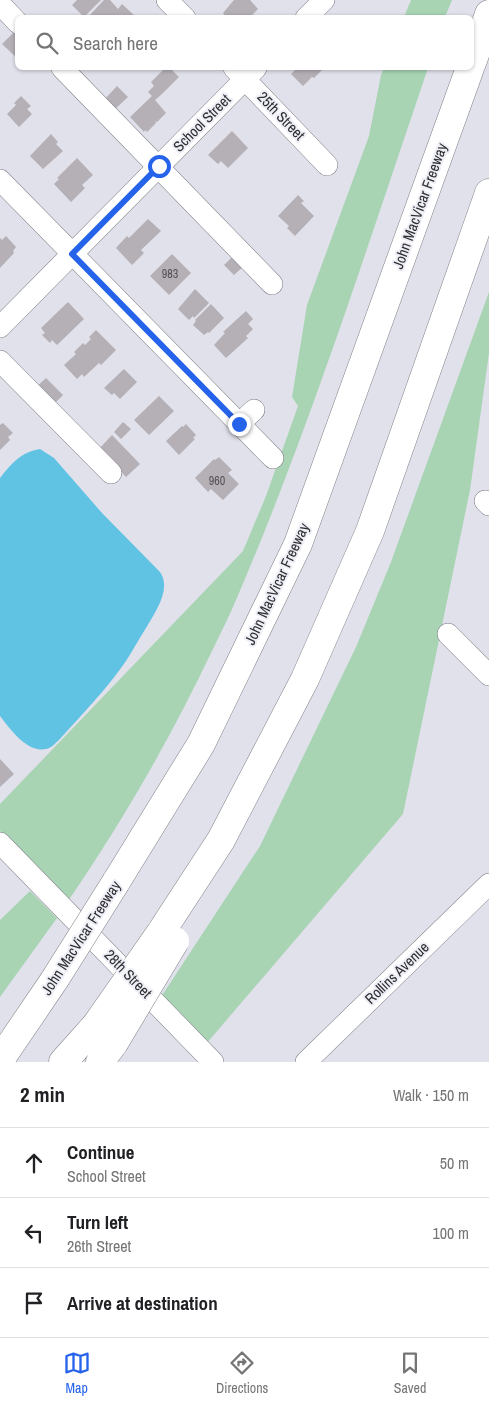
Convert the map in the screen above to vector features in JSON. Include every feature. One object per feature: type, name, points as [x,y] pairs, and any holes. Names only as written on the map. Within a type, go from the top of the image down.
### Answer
[{"type":"highway","points":[[474,57],[489,14]]},
{"type":"highway","name":"John MacVicar Freeway","points":[[0,1060],[116,882],[201,744],[298,544],[469,70]]},
{"type":"highway","points":[[63,1062],[103,1043],[169,935],[305,679],[370,532],[489,193]]},
{"type":"highway","points":[[0,1033],[54,979]]},
{"type":"street","points":[[168,0],[182,15]]},
{"type":"street","points":[[309,15],[324,0]]},
{"type":"street","points":[[0,4],[15,20]]},
{"type":"street","points":[[64,70],[272,284]]},
{"type":"street","name":"School Street","points":[[0,327],[159,166],[245,71]]},
{"type":"street","name":"25th Street","points":[[245,71],[327,165]]},
{"type":"street","points":[[0,180],[273,458]]},
{"type":"street","points":[[0,361],[111,473]]},
{"type":"street","points":[[239,424],[254,410]]},
{"type":"street","points":[[448,634],[489,675]]},
{"type":"street","name":"28th Street","points":[[0,843],[213,1062]]},
{"type":"street","name":"Rollins Avenue","points":[[306,1062],[489,884]]},
{"type":"green space","points":[[411,0],[452,0],[446,15],[405,15]]},
{"type":"green space","points":[[383,70],[427,70],[291,464],[236,600],[196,684],[127,810],[68,901],[0,831],[0,804],[243,551],[266,496],[298,406],[292,397],[307,305],[369,136]]},
{"type":"green space","points":[[489,292],[489,353],[470,490],[403,814],[206,1044],[161,997],[260,846],[356,647],[391,562]]},
{"type":"green space","points":[[30,891],[57,918],[0,997],[0,920]]},
{"type":"water","points":[[40,449],[54,458],[102,513],[160,572],[164,586],[158,608],[119,671],[59,740],[46,749],[39,749],[26,744],[0,716],[0,478],[17,459],[33,450]]},
{"type":"building","points":[[77,0],[101,0],[86,15],[82,15],[72,5]]},
{"type":"building","points":[[104,0],[110,0],[118,9],[122,4],[134,15],[90,15]]},
{"type":"building","points":[[234,0],[250,0],[258,9],[252,15],[225,15],[223,13]]},
{"type":"building","points":[[15,31],[15,56],[2,44]]},
{"type":"building","points":[[163,70],[172,70],[179,77],[155,100],[166,113],[157,122],[155,121],[156,123],[147,132],[145,130],[144,132],[130,117],[152,96],[148,92],[154,86],[151,82]]},
{"type":"building","points":[[295,70],[322,70],[303,86],[291,74]]},
{"type":"building","points":[[117,86],[128,97],[114,110],[104,100]]},
{"type":"building","points":[[21,96],[31,106],[27,109],[32,114],[19,127],[7,114],[16,105],[14,103]]},
{"type":"building","points":[[232,131],[248,148],[228,168],[221,161],[218,164],[208,155]]},
{"type":"building","points":[[51,134],[58,142],[56,144],[63,151],[43,169],[30,156]]},
{"type":"building","points":[[77,158],[93,175],[82,185],[85,188],[71,202],[54,184],[59,179],[57,178]]},
{"type":"building","points":[[298,195],[304,201],[301,203],[314,216],[295,236],[287,228],[289,226],[278,216]]},
{"type":"building","points":[[148,219],[161,231],[141,250],[144,253],[132,265],[116,248],[127,236],[129,238]]},
{"type":"building","points":[[6,236],[16,247],[13,251],[14,253],[0,268],[0,238],[2,240]]},
{"type":"building","points":[[172,254],[191,273],[169,295],[150,276]]},
{"type":"building","points":[[234,255],[245,265],[234,275],[224,265]]},
{"type":"building","points":[[195,289],[209,303],[194,318],[193,316],[189,320],[178,309]]},
{"type":"building","points":[[68,302],[84,319],[57,345],[52,340],[50,343],[42,335],[45,333],[41,328]]},
{"type":"building","points":[[211,304],[224,318],[209,333],[204,335],[193,325],[195,320]]},
{"type":"building","points":[[246,311],[253,319],[248,324],[253,329],[246,336],[248,338],[226,358],[214,345],[225,333],[223,332]]},
{"type":"building","points":[[96,330],[116,350],[101,365],[99,363],[84,377],[82,374],[77,379],[64,365],[76,354],[74,352],[83,343],[85,345],[91,339],[89,337]]},
{"type":"building","points":[[124,369],[137,382],[120,399],[114,393],[112,395],[104,388]]},
{"type":"building","points":[[46,378],[63,395],[51,407],[34,389]]},
{"type":"building","points":[[159,396],[174,411],[149,435],[134,420]]},
{"type":"building","points":[[123,422],[131,429],[121,439],[114,432]]},
{"type":"building","points":[[3,423],[13,433],[8,437],[10,440],[0,450],[0,425]]},
{"type":"building","points":[[186,424],[196,435],[193,438],[195,439],[179,455],[166,441]]},
{"type":"building","points":[[112,435],[140,464],[126,477],[99,449]]},
{"type":"building","points":[[219,457],[232,470],[228,473],[239,484],[223,500],[211,489],[208,492],[195,478],[214,459]]},
{"type":"building","points":[[0,759],[14,774],[0,787]]},
{"type":"route","points":[[159,166],[72,254],[239,424]]}]
